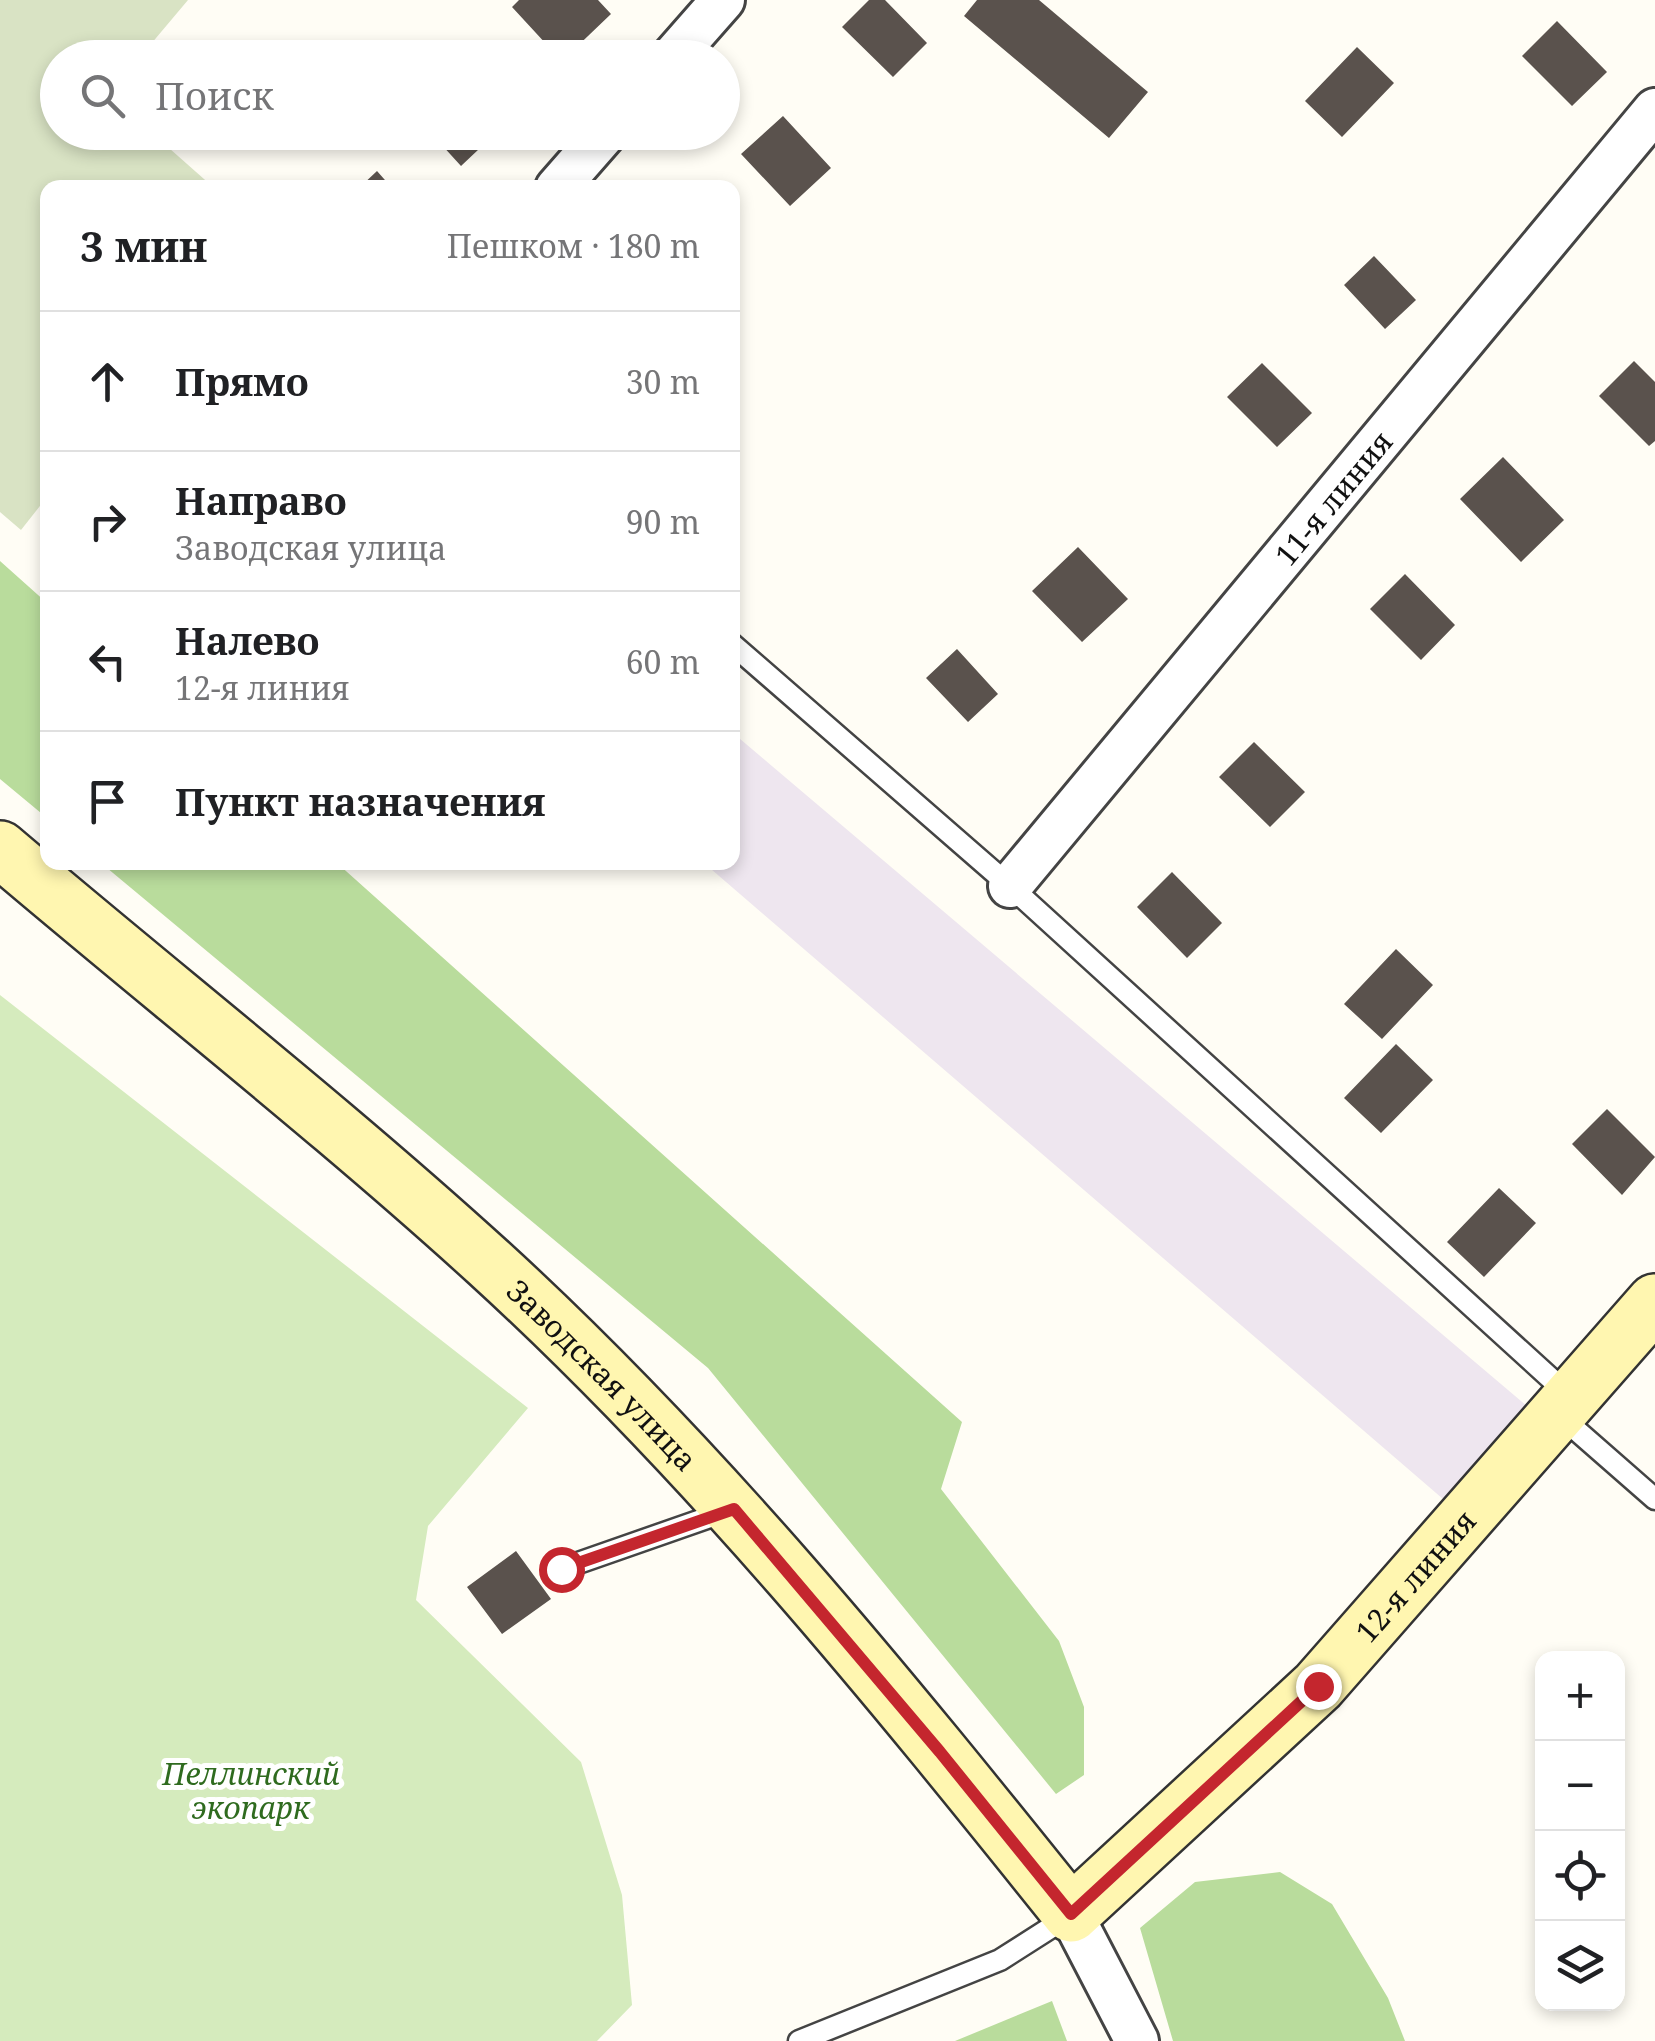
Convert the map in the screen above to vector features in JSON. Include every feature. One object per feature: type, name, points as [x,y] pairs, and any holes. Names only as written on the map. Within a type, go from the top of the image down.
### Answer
[{"type":"street","points":[[688,40],[723,0]]},
{"type":"street","name":"11-я линия","points":[[1010,886],[1655,110]]},
{"type":"street","points":[[565,180],[591,150]]},
{"type":"street","name":"Заводская улица","points":[[0,849],[489,1263],[734,1509],[1071,1914],[1137,2041]]},
{"type":"street","name":"12-я линия","points":[[1071,1914],[1318,1686],[1655,1302]]},
{"type":"lane","points":[[740,651],[1010,886],[1564,1406],[1655,1499]]},
{"type":"lane","points":[[561,1569],[734,1509]]},
{"type":"lane","points":[[799,2041],[837,2033],[1000,1960],[1071,1914]]},
{"type":"shaded area","points":[[740,739],[1528,1407],[1443,1499],[712,870],[740,870]]},
{"type":"green space","points":[[0,0],[188,0],[154,40],[40,40],[40,150],[171,150],[205,180],[40,180],[40,506],[21,530],[0,512]]},
{"type":"green space","points":[[0,561],[40,597],[40,812],[0,779]]},
{"type":"green space","points":[[109,870],[345,870],[962,1422],[941,1489],[1059,1641],[1084,1707],[1084,1775],[1056,1794],[708,1368]]},
{"type":"green space","name":"Пеллинский экопарк","points":[[0,995],[528,1408],[428,1526],[416,1600],[581,1762],[622,1895],[632,2005],[597,2041],[0,2041]]},
{"type":"green space","points":[[1280,1872],[1332,1904],[1388,1998],[1405,2041],[1173,2041],[1140,1928],[1195,1882]]},
{"type":"green space","points":[[1052,2001],[1067,2041],[955,2041]]},
{"type":"building","points":[[519,0],[598,0],[611,14],[584,40],[542,40],[512,7]]},
{"type":"building","points":[[869,0],[885,0],[927,43],[893,77],[842,27]]},
{"type":"building","points":[[977,0],[1039,0],[1148,92],[1109,138],[964,16]]},
{"type":"building","points":[[1557,21],[1607,72],[1572,106],[1522,56]]},
{"type":"building","points":[[1357,47],[1394,83],[1342,137],[1305,101]]},
{"type":"building","points":[[783,116],[831,168],[790,206],[741,154]]},
{"type":"building","points":[[446,150],[478,150],[461,166]]},
{"type":"building","points":[[377,171],[385,180],[367,180]]},
{"type":"building","points":[[1374,256],[1416,300],[1385,329],[1344,285]]},
{"type":"building","points":[[1634,361],[1655,382],[1655,441],[1649,446],[1599,396]]},
{"type":"building","points":[[1262,363],[1312,413],[1277,447],[1227,397]]},
{"type":"building","points":[[1503,457],[1564,520],[1521,562],[1460,499]]},
{"type":"building","points":[[1078,547],[1128,599],[1082,642],[1032,591]]},
{"type":"building","points":[[1405,574],[1455,625],[1421,660],[1370,609]]},
{"type":"building","points":[[957,649],[998,694],[968,722],[926,678]]},
{"type":"building","points":[[1254,742],[1305,792],[1270,827],[1219,777]]},
{"type":"building","points":[[1172,872],[1222,923],[1187,958],[1137,907]]},
{"type":"building","points":[[1396,949],[1433,985],[1382,1039],[1344,1004]]},
{"type":"building","points":[[1396,1044],[1433,1080],[1381,1133],[1344,1098]]},
{"type":"building","points":[[1607,1109],[1655,1157],[1622,1195],[1572,1144]]},
{"type":"building","points":[[1499,1188],[1536,1223],[1484,1277],[1447,1242]]},
{"type":"building","points":[[516,1551],[551,1599],[502,1634],[467,1587]]},
{"type":"route","points":[[561,1569],[734,1509],[1071,1914],[1318,1686]]}]
